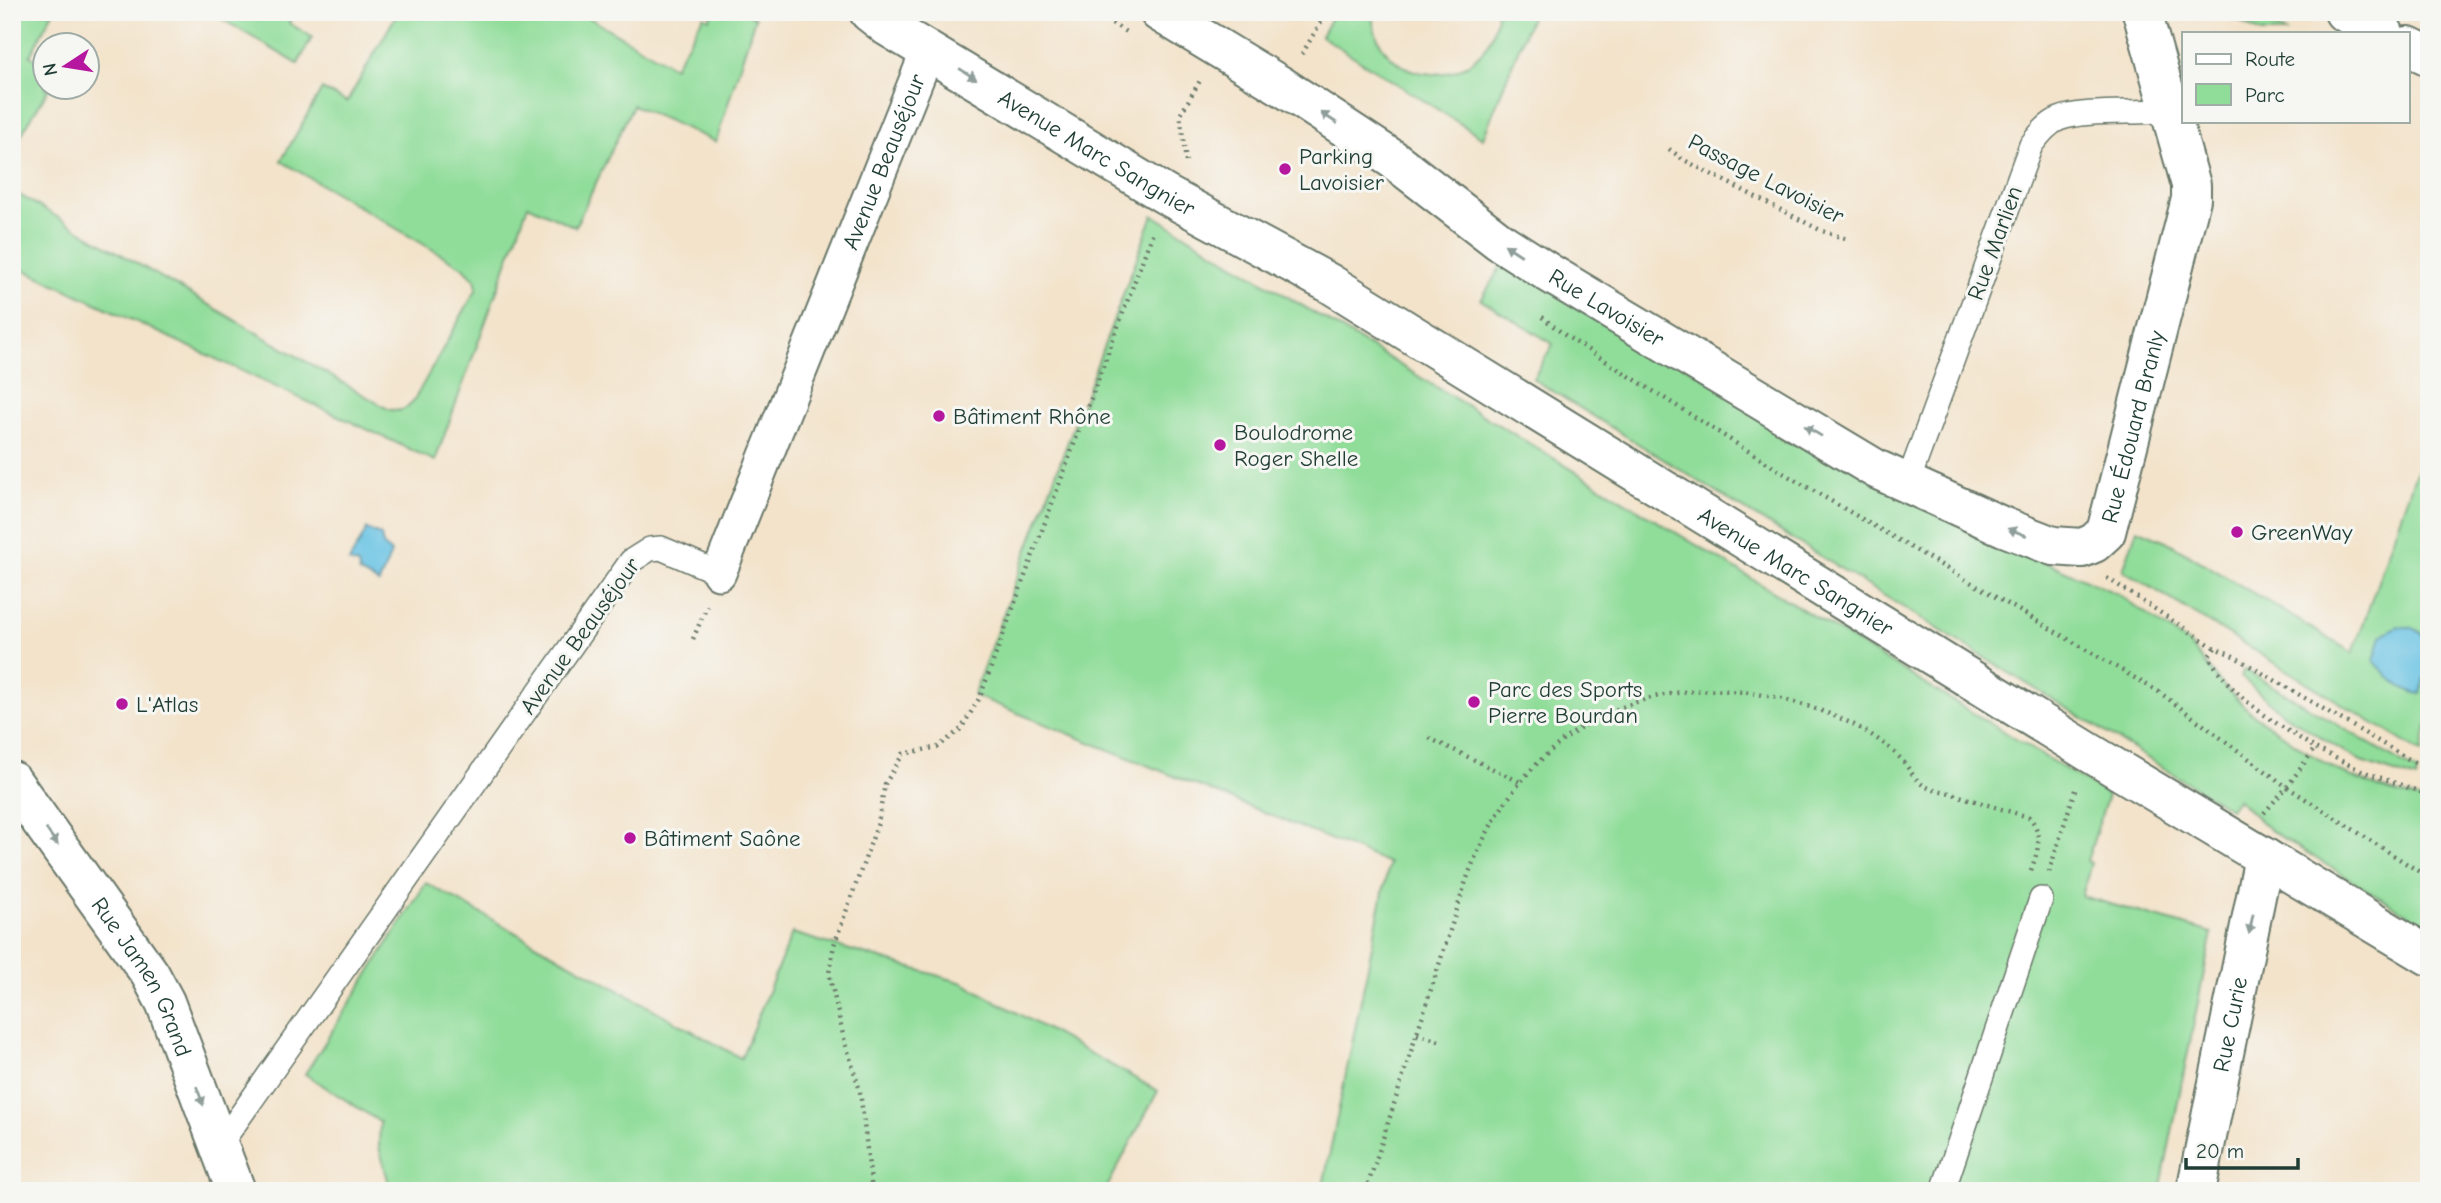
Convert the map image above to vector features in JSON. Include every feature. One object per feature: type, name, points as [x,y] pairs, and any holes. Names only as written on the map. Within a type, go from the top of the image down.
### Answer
[{"type":"street","name":"Avenue Marc Sangnier","points":[[869,12],[888,27],[1173,184],[1222,200],[1329,283],[2087,751],[2260,840],[2429,956]]},
{"type":"street","name":"Avenue Marc Sangnier","points":[[913,12],[1173,184]]},
{"type":"street","name":"Rue Lavoisier","points":[[1159,12],[1283,87],[1394,160],[1499,241],[1539,267],[1876,469],[2004,527],[2053,546],[2082,548]]},
{"type":"street","name":"Rue Édouard Branly","points":[[2082,548],[2094,543],[2106,532],[2191,199],[2191,185],[2142,12]]},
{"type":"street","points":[[2344,12],[2382,32]]},
{"type":"street","points":[[2410,47],[2429,56]]},
{"type":"street","name":"Avenue Beauséjour","points":[[719,573],[913,88],[931,51]]},
{"type":"street","name":"Rue Jamen Grand","points":[[12,781],[150,974],[165,1002],[236,1191]]},
{"type":"street","name":"Rue Curie","points":[[2196,1191],[2260,840]]},
{"type":"lane","name":"Rue Marlien","points":[[1908,482],[2031,145],[2043,130],[2059,119],[2078,115],[2170,110]]},
{"type":"lane","name":"Avenue Beauséjour","points":[[219,1146],[631,561],[650,549],[662,548],[719,573]]},
{"type":"lane","points":[[1943,1191],[2041,899]]},
{"type":"path","points":[[1283,87],[1327,12]]},
{"type":"path","points":[[872,1191],[860,1091],[843,1035],[829,973],[834,946],[878,823],[885,784],[903,754],[938,747],[961,729],[980,697],[1173,184],[1187,160],[1180,115],[1222,50]]},
{"type":"path","name":"Passage Lavoisier","points":[[1669,149],[1684,160],[1822,231],[1847,239]]},
{"type":"path","points":[[1534,310],[1566,336],[1783,473],[2159,692],[2287,787],[2429,878]]},
{"type":"path","name":"Rue Édouard Branly","points":[[2082,548],[2087,563],[2094,572],[2215,648],[2230,654],[2429,771]]},
{"type":"path","points":[[2215,648],[2209,656],[2217,672],[2244,700],[2315,748],[2362,771],[2429,794]]},
{"type":"path","points":[[1366,1191],[1478,850],[1493,822],[1535,765],[1582,727],[1617,708],[1637,701],[1684,692],[1728,689],[1766,694],[1848,721],[1901,759],[1923,785],[2029,817],[2039,836],[2039,847],[2030,873]]},
{"type":"path","points":[[1429,738],[1520,782]]},
{"type":"path","points":[[2260,840],[2287,787],[2315,748]]},
{"type":"path","points":[[2041,899],[2087,751]]},
{"type":"path","points":[[1417,1034],[1442,1042]]},
{"type":"green space","points":[[12,12],[53,12],[43,32],[32,32],[32,102],[41,102],[12,150]]},
{"type":"green space","points":[[210,12],[294,12],[289,23],[312,37],[298,64]]},
{"type":"green space","points":[[398,12],[579,12],[674,67],[704,16],[709,19],[713,12],[744,12],[755,18],[716,142],[633,105],[575,227],[528,205],[435,461],[12,264],[12,189],[388,409],[404,409],[413,402],[477,288],[475,279],[464,268],[281,161],[322,89],[347,102]]},
{"type":"green space","points":[[1334,12],[1372,12],[1378,39],[1392,58],[1412,70],[1434,74],[1456,70],[1476,59],[1490,39],[1497,12],[1533,12],[1483,138],[1321,36]]},
{"type":"green space","points":[[2223,12],[2248,12],[2285,32],[2259,32]]},
{"type":"green space","name":"Parc des Sports Pierre Bourdan","points":[[1153,215],[2108,795],[2087,861],[2091,863],[2082,896],[2212,933],[2160,1191],[1322,1191],[1389,863],[973,695]]},
{"type":"green space","points":[[1504,261],[1948,519],[2118,594],[2189,644],[2221,683],[2250,712],[2307,752],[2340,772],[2379,788],[2429,802],[2429,928],[2270,830],[2237,799],[2230,809],[1533,379],[1553,344],[1481,300]]},
{"type":"green space","points":[[2429,435],[2429,727],[2427,726],[2422,753],[2123,570],[2137,529],[2166,541],[2353,653]]},
{"type":"green space","points":[[2244,669],[2417,772],[2416,780],[2361,762],[2282,713],[2241,677]]},
{"type":"green space","points":[[426,883],[741,1058],[792,933],[963,983],[1158,1091],[1105,1191],[391,1191],[379,1147],[380,1122],[305,1074]]},
{"type":"water","points":[[367,529],[381,536],[383,545],[391,553],[379,583],[360,573],[358,565],[349,562]]},
{"type":"water","points":[[2398,626],[2415,629],[2426,640],[2428,658],[2421,694],[2401,686],[2374,661],[2381,636]]},
{"type":"place","name":"Parking Lavoisier","points":[[1285,169]]},
{"type":"place","name":"Bâtiment Rhône","points":[[939,416]]},
{"type":"place","name":"Boulodrome Roger Shelle","points":[[1220,445]]},
{"type":"place","name":"GreenWay","points":[[2237,532]]},
{"type":"place","name":"Parc des Sports Pierre Bourdan","points":[[1474,702]]},
{"type":"place","name":"L'Atlas","points":[[122,704]]},
{"type":"place","name":"Bâtiment Saône","points":[[630,838]]}]
